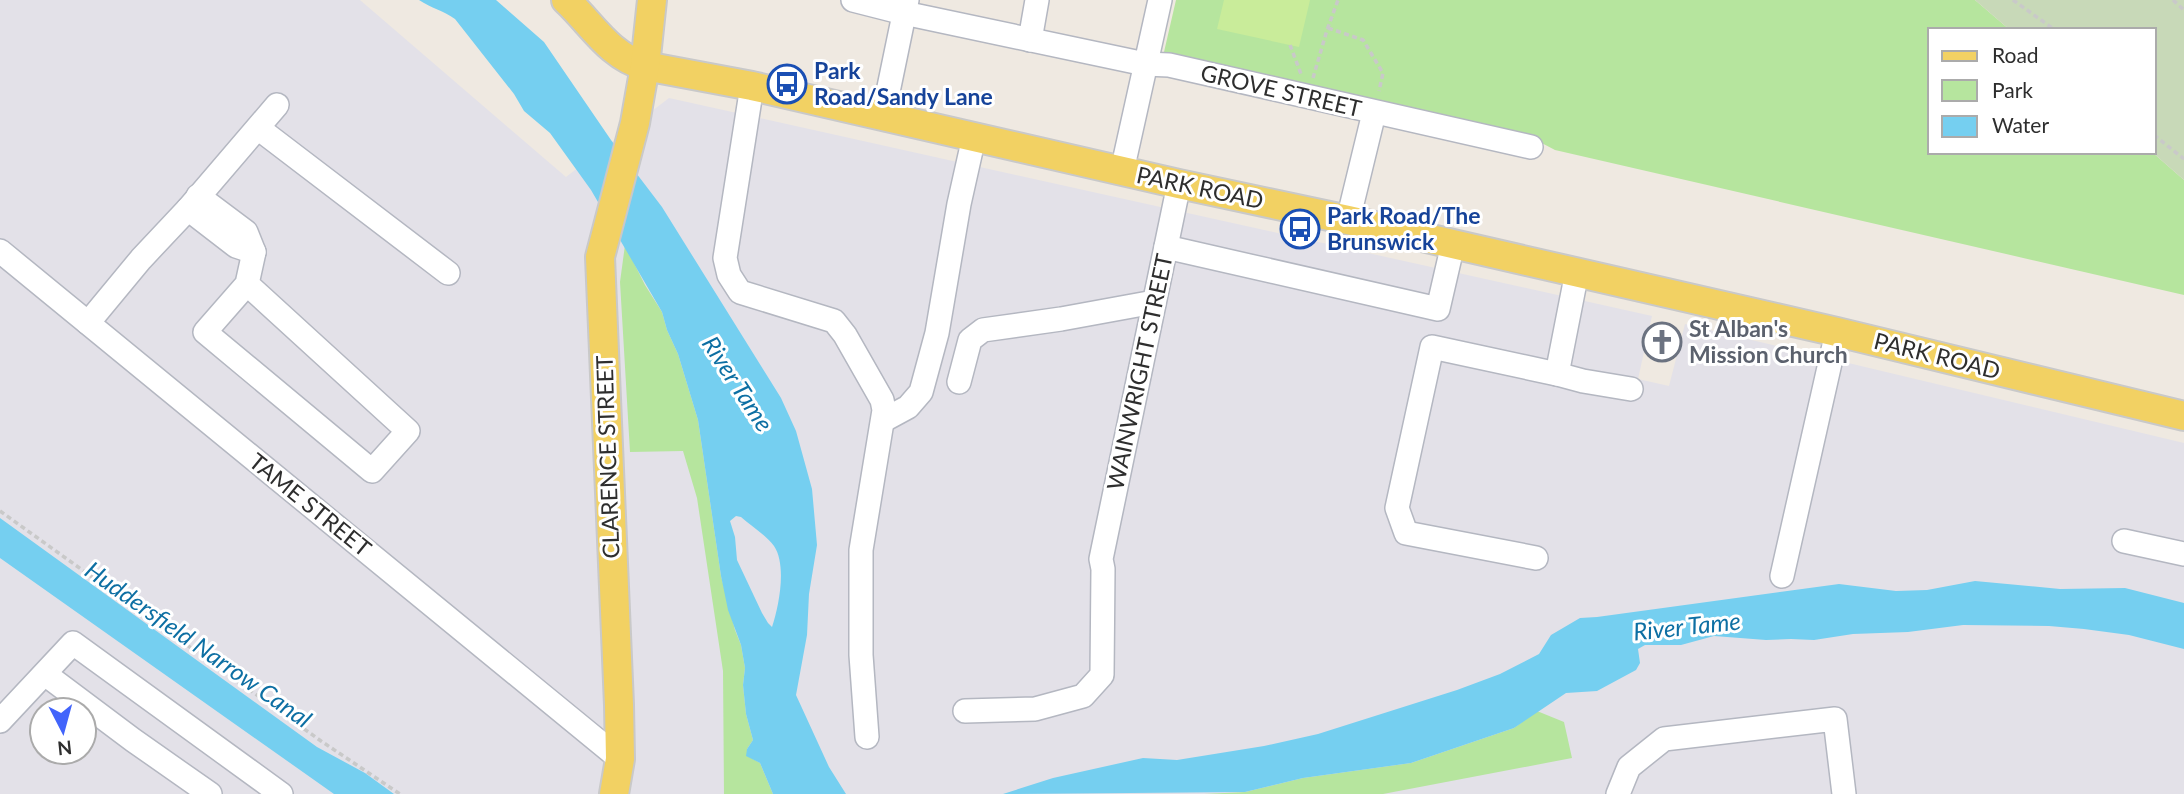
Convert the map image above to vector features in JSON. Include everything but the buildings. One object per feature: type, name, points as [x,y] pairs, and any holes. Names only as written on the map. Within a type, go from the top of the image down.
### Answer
[{"type":"main road","name":"PARK ROAD","points":[[566,0],[618,54],[645,66],[752,86],[1577,272],[2184,416]]},
{"type":"main road","name":"CLARENCE STREET","points":[[614,794],[620,759],[600,257],[635,123],[645,66],[652,0]]},
{"type":"street","name":"GROVE STREET","points":[[853,0],[905,7],[1030,40],[1145,64],[1169,65],[1531,147]]},
{"type":"street","points":[[1030,40],[1037,0]]},
{"type":"street","points":[[1122,171],[1160,0]]},
{"type":"street","points":[[883,116],[905,7]]},
{"type":"street","points":[[752,86],[725,258],[729,275],[740,292],[834,321],[845,335],[882,400],[884,420],[861,550],[861,655],[867,737]]},
{"type":"street","points":[[88,323],[109,286],[136,256],[193,203],[277,106]]},
{"type":"street","points":[[1348,220],[1374,113]]},
{"type":"street","points":[[258,128],[449,273]]},
{"type":"street","points":[[884,420],[908,407],[921,392],[937,333],[958,204],[974,137]]},
{"type":"street","name":"WAINWRIGHT STREET","points":[[965,711],[1035,709],[1083,696],[1102,675],[1101,559],[1179,184]]},
{"type":"street","points":[[193,203],[236,247],[254,252],[247,284],[205,332],[372,471],[408,431],[247,284]]},
{"type":"street","points":[[1166,247],[1438,309],[1453,244]]},
{"type":"street","name":"TAME STREET","points":[[0,251],[620,759]]},
{"type":"street","points":[[1557,374],[1577,272]]},
{"type":"street","points":[[959,382],[970,340],[982,330],[1154,302]]},
{"type":"street","points":[[1782,576],[1837,332]]},
{"type":"street","points":[[1536,558],[1406,533],[1397,508],[1432,346],[1583,381],[1631,389]]},
{"type":"street","points":[[2124,541],[2184,554]]},
{"type":"street","points":[[0,721],[73,643],[281,794]]},
{"type":"street","points":[[45,674],[210,794]]},
{"type":"street","points":[[1618,794],[1629,767],[1664,739],[1835,719],[1844,794]]},
{"type":"path","points":[[1290,45],[1304,82],[1313,78],[1338,0]]},
{"type":"path","points":[[2013,0],[2052,28]]},
{"type":"path","points":[[2173,0],[2184,10]]},
{"type":"path","points":[[1327,28],[1363,40],[1384,73],[1374,113]]},
{"type":"path","points":[[2156,137],[2184,159]]},
{"type":"path","points":[[0,512],[321,741],[400,794]]},
{"type":"shaded area","points":[[0,0],[360,0],[566,177],[669,98],[1652,316],[1638,379],[1669,386],[1685,324],[2184,443],[2184,794],[0,794]]},
{"type":"green space","points":[[1176,0],[1975,0],[2008,28],[1928,28],[1928,154],[2154,154],[2184,180],[2184,295],[1555,150],[1536,140],[1164,52]]},
{"type":"green space","points":[[1224,0],[1310,0],[1299,47],[1217,29]]},
{"type":"green space","points":[[1975,0],[2184,0],[2184,180],[2154,154],[2156,28],[2008,28]]},
{"type":"green space","points":[[625,245],[662,312],[698,420],[721,576],[745,668],[743,685],[746,714],[753,740],[747,749],[753,759],[760,763],[773,794],[724,794],[723,671],[697,498],[683,451],[630,452],[620,282]]},
{"type":"green space","points":[[1537,711],[1564,722],[1572,758],[1383,794],[1204,794],[1245,792],[1303,778],[1411,763],[1514,728]]},
{"type":"water","name":"River Tame","points":[[419,0],[496,0],[544,42],[611,140],[662,207],[781,398],[796,431],[812,489],[817,545],[809,594],[807,635],[796,695],[829,767],[846,794],[773,794],[760,763],[746,756],[753,740],[746,714],[743,685],[745,668],[741,645],[728,610],[721,576],[698,420],[662,312],[591,190],[550,133],[524,111],[514,94],[455,19]],"holes":[[[736,516],[767,538],[778,554],[781,586],[772,627],[762,613],[737,560],[730,521]]]},
{"type":"water","points":[[0,518],[317,747],[365,773],[394,794],[334,794],[0,558]]},
{"type":"water","name":"River Tame","points":[[1975,581],[2060,589],[2125,588],[2184,603],[2184,649],[2129,635],[2049,626],[1963,625],[1814,640],[1714,636],[1681,645],[1645,645],[1638,649],[1640,663],[1636,670],[1597,691],[1566,693],[1514,728],[1411,763],[1303,778],[1245,792],[1003,794],[1053,778],[1143,758],[1177,760],[1318,734],[1500,674],[1539,654],[1551,635],[1580,618],[1839,584],[1896,591],[1927,590]]},
{"type":"place","name":"Park Road/Sandy Lane","points":[[787,84]]},
{"type":"place","name":"Park Road/The Brunswick","points":[[1300,229]]},
{"type":"place","name":"St Alban's Mission Church","points":[[1662,342]]},
{"type":"water label","name":"Huddersfield Narrow Canal","points":[[198,645]]}]
